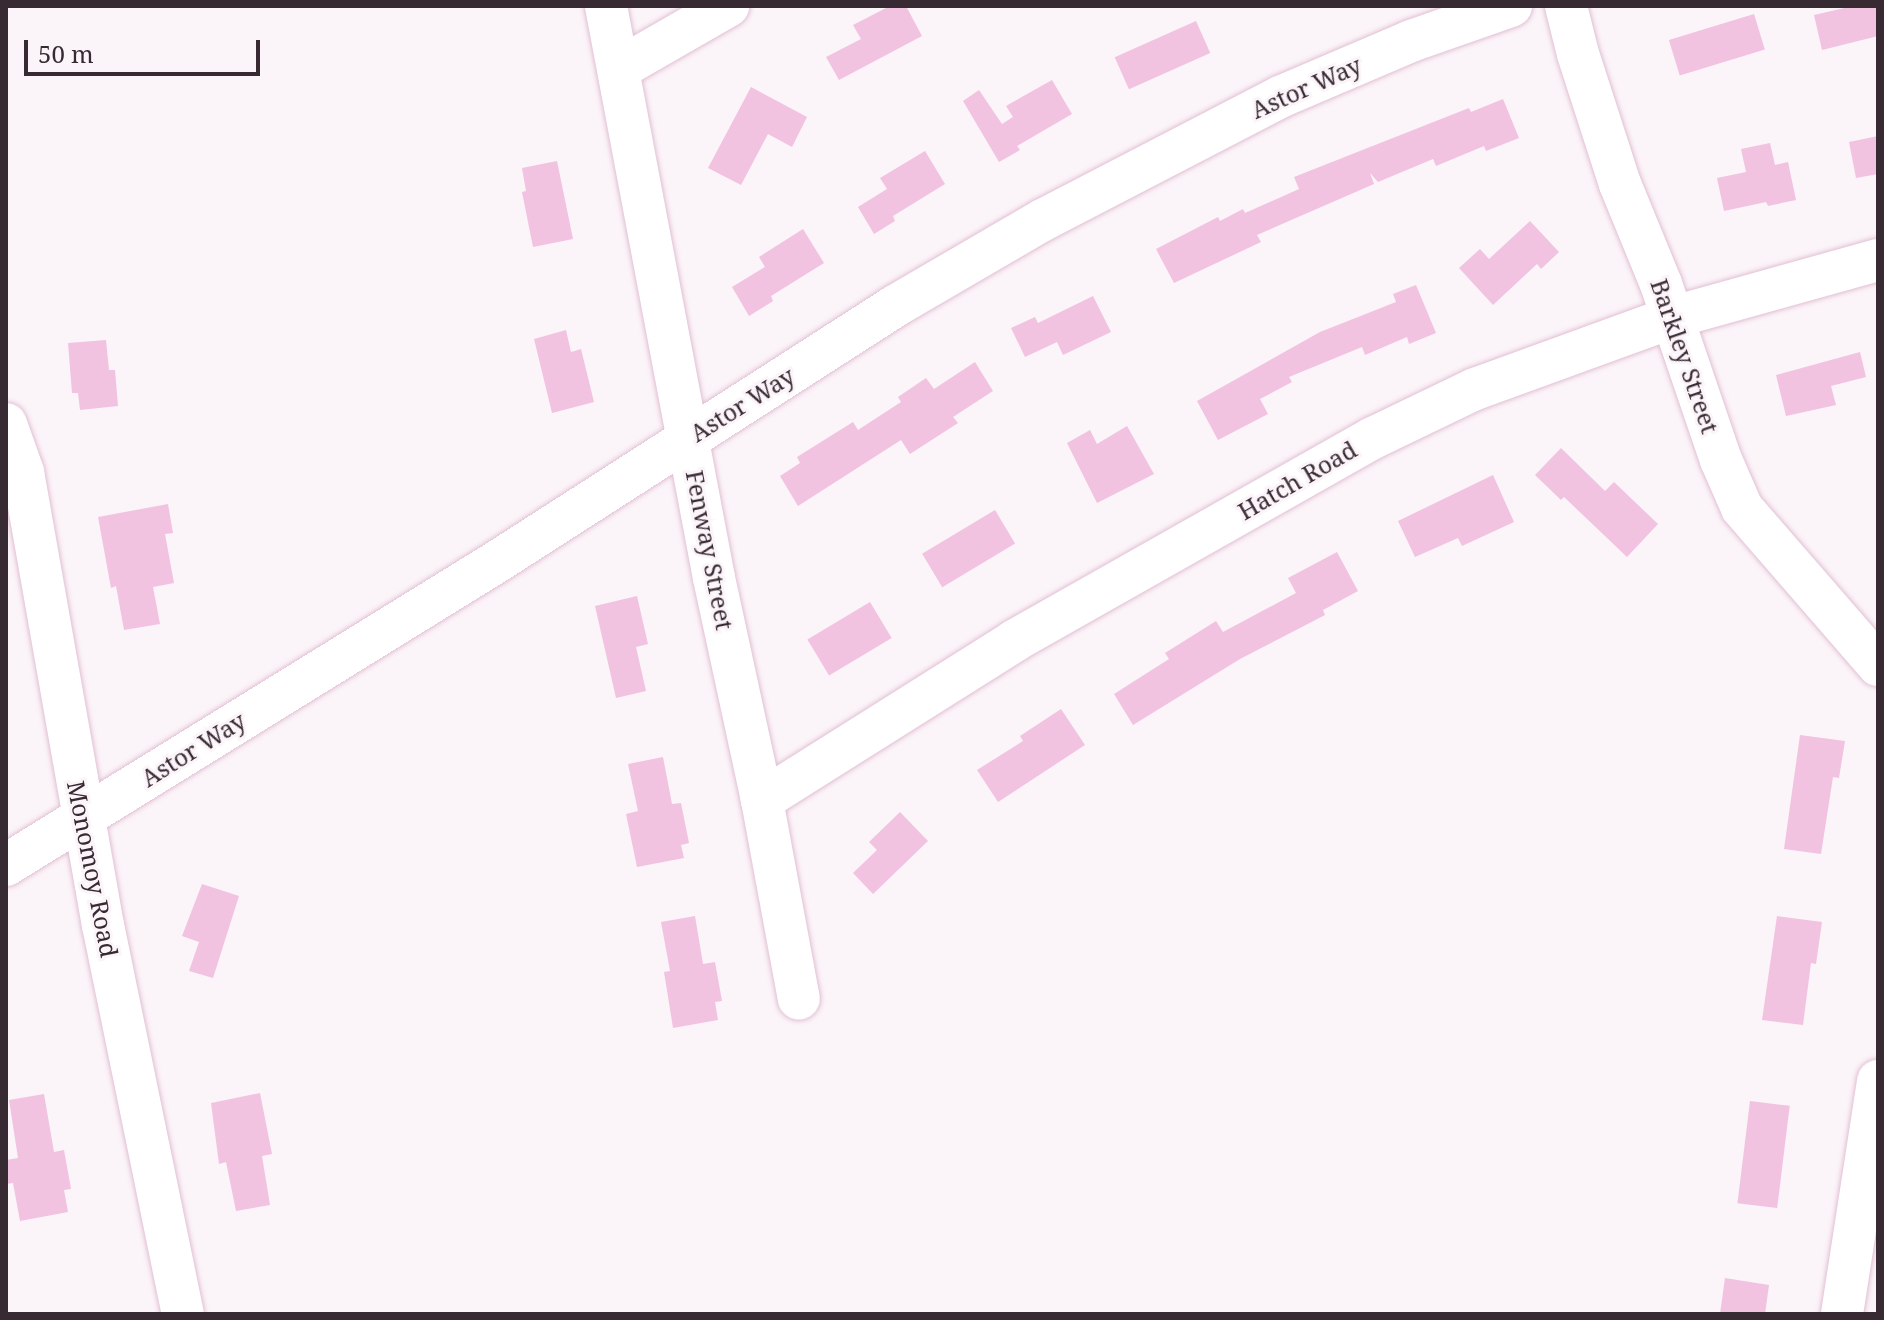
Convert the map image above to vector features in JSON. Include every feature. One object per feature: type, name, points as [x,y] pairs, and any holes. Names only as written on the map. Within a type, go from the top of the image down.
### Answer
[{"type":"street","name":"Fenway Street","points":[[606,6],[714,578],[762,800],[799,999]]},
{"type":"street","points":[[620,68],[728,6]]},
{"type":"street","name":"Astor Way","points":[[6,865],[498,561],[895,306],[1159,158],[1280,97],[1411,41],[1511,6]]},
{"type":"street","name":"Barkley Street","points":[[1566,6],[1616,170],[1661,284],[1670,318],[1721,460],[1742,508],[1878,665]]},
{"type":"street","name":"Hatch Road","points":[[762,800],[1014,641],[1316,467],[1475,389],[1670,318],[1878,260]]},
{"type":"street","name":"Monomoy Road","points":[[6,424],[23,472],[83,817],[183,1314]]},
{"type":"street","points":[[1842,1314],[1878,1081]]},
{"type":"building","points":[[890,6],[906,6],[922,36],[839,80],[826,57],[861,39],[853,25]]},
{"type":"building","points":[[1853,6],[1878,6],[1878,36],[1822,50],[1814,15]]},
{"type":"building","points":[[1754,14],[1765,49],[1680,75],[1669,40]]},
{"type":"building","points":[[1196,21],[1210,53],[1129,89],[1115,57]]},
{"type":"building","points":[[1052,80],[1072,114],[1017,146],[1020,150],[999,162],[963,101],[979,90],[1002,124],[1013,117],[1006,106]]},
{"type":"building","points":[[751,87],[807,117],[792,147],[768,134],[741,185],[708,168]]},
{"type":"building","points":[[1503,99],[1519,138],[1486,151],[1484,146],[1436,166],[1433,159],[1378,182],[1370,173],[1374,184],[1257,235],[1261,242],[1174,283],[1156,249],[1218,217],[1220,221],[1243,209],[1245,213],[1299,189],[1294,177],[1469,108],[1471,112]]},
{"type":"building","points":[[1878,136],[1878,174],[1856,178],[1849,142]]},
{"type":"building","points":[[1770,143],[1775,165],[1788,162],[1796,200],[1768,206],[1766,202],[1724,211],[1717,178],[1746,172],[1741,149]]},
{"type":"building","points":[[925,151],[945,184],[893,216],[895,221],[874,234],[858,207],[887,189],[880,178]]},
{"type":"building","points":[[557,161],[573,239],[533,247],[522,192],[526,191],[522,168]]},
{"type":"building","points":[[1530,221],[1559,252],[1541,269],[1537,264],[1493,305],[1459,268],[1480,249],[1489,259]]},
{"type":"building","points":[[803,229],[824,263],[771,296],[773,301],[749,316],[732,287],[765,267],[759,257]]},
{"type":"building","points":[[1416,285],[1436,333],[1409,344],[1407,337],[1365,355],[1362,347],[1289,377],[1292,382],[1260,399],[1268,414],[1218,440],[1197,401],[1320,332],[1396,302],[1393,294]]},
{"type":"building","points":[[1093,296],[1111,332],[1063,355],[1057,342],[1025,357],[1011,328],[1035,317],[1038,323]]},
{"type":"building","points":[[566,330],[571,352],[581,349],[594,402],[552,413],[534,339]]},
{"type":"building","points":[[106,340],[109,370],[115,370],[118,406],[80,410],[78,393],[72,393],[68,343]]},
{"type":"building","points":[[1860,352],[1866,377],[1831,386],[1836,405],[1786,416],[1776,375]]},
{"type":"building","points":[[975,362],[993,391],[953,417],[958,423],[910,454],[901,440],[798,506],[780,476],[800,463],[797,457],[853,422],[858,430],[901,402],[898,397],[926,378],[934,389]]},
{"type":"building","points":[[1127,426],[1154,474],[1097,503],[1067,443],[1090,430],[1097,444]]},
{"type":"building","points":[[1561,448],[1605,491],[1614,482],[1658,524],[1627,557],[1564,497],[1561,500],[1535,475]]},
{"type":"building","points":[[1493,475],[1514,522],[1462,546],[1458,538],[1415,557],[1398,521]]},
{"type":"building","points":[[168,504],[173,533],[165,534],[174,583],[153,587],[160,624],[124,630],[116,586],[111,588],[98,517]]},
{"type":"building","points":[[995,510],[1015,543],[942,587],[922,554]]},
{"type":"building","points":[[1337,552],[1358,591],[1323,610],[1325,615],[1240,659],[1133,725],[1114,694],[1169,659],[1165,653],[1216,621],[1223,632],[1296,593],[1288,578]]},
{"type":"building","points":[[637,596],[648,644],[636,647],[646,691],[616,698],[595,606]]},
{"type":"building","points":[[870,602],[892,638],[829,676],[807,640]]},
{"type":"building","points":[[1061,709],[1085,745],[998,802],[977,770],[1023,741],[1020,736]]},
{"type":"building","points":[[1800,735],[1845,741],[1839,778],[1833,777],[1821,854],[1784,849]]},
{"type":"building","points":[[663,757],[672,804],[681,803],[689,843],[681,845],[684,858],[637,867],[626,814],[638,811],[628,764]]},
{"type":"building","points":[[900,812],[928,841],[873,894],[853,873],[877,850],[869,842]]},
{"type":"building","points":[[202,884],[239,896],[213,978],[189,971],[199,942],[182,936]]},
{"type":"building","points":[[695,916],[703,964],[715,962],[722,1001],[715,1002],[718,1020],[673,1028],[664,972],[670,971],[661,922]]},
{"type":"building","points":[[1777,916],[1822,922],[1816,964],[1811,963],[1803,1025],[1762,1020]]},
{"type":"building","points":[[260,1093],[272,1154],[262,1156],[270,1205],[236,1211],[226,1162],[219,1164],[211,1103]]},
{"type":"building","points":[[44,1094],[54,1152],[64,1150],[71,1189],[64,1190],[68,1212],[20,1221],[13,1183],[6,1184],[6,1160],[18,1158],[9,1100]]},
{"type":"building","points":[[1750,1101],[1790,1106],[1777,1208],[1737,1203]]},
{"type":"building","points":[[1725,1278],[1769,1285],[1765,1314],[1720,1314]]}]
